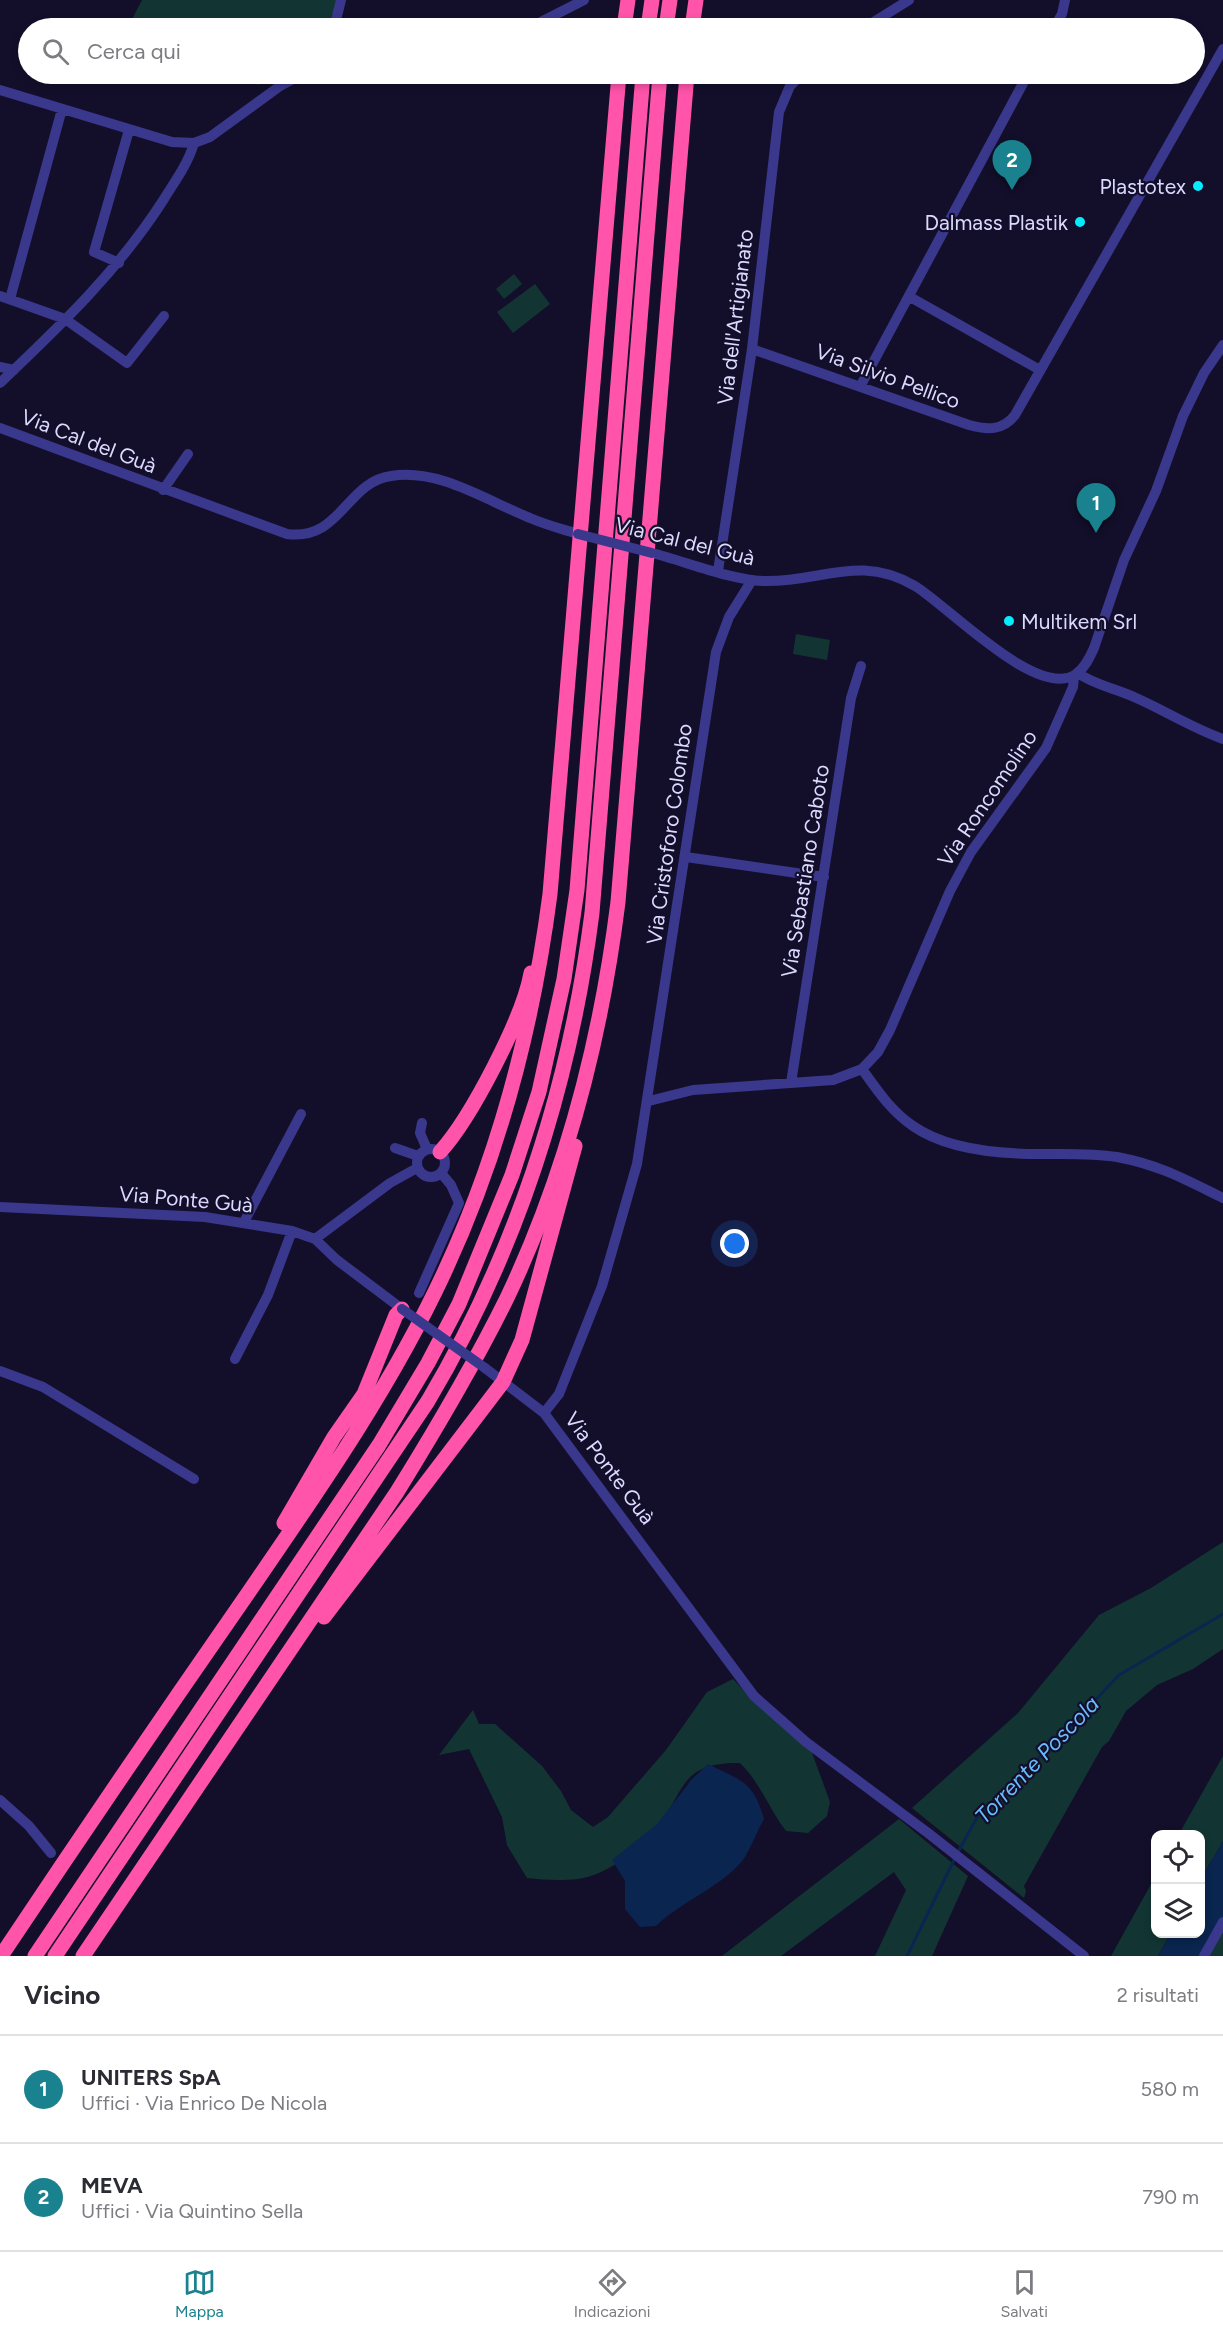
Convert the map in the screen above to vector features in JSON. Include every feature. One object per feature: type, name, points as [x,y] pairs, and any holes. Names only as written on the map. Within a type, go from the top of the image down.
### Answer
[{"type":"highway","points":[[625,18],[628,0]]},
{"type":"highway","points":[[649,18],[651,0]]},
{"type":"highway","points":[[667,18],[670,0]]},
{"type":"highway","points":[[693,18],[696,0]]},
{"type":"highway","points":[[4,1952],[307,1506],[388,1381],[444,1274],[489,1164],[523,1050],[544,943],[557,828],[618,84]]},
{"type":"highway","points":[[35,1956],[403,1406],[469,1281],[525,1138],[556,1020],[577,890],[642,84]]},
{"type":"highway","points":[[55,1956],[397,1449],[433,1392],[466,1332],[497,1267],[544,1139],[573,1032],[592,913],[659,84]]},
{"type":"highway","points":[[256,1701],[464,1436],[503,1382],[522,1340],[537,1290],[592,1080],[607,1008],[625,828],[686,84]]},
{"type":"highway","points":[[428,1153],[468,1113],[499,1056],[530,980],[557,828]]},
{"type":"highway","points":[[83,1956],[435,1431],[507,1298],[531,1244],[570,1133],[588,1068],[611,958]]},
{"type":"highway","points":[[202,1660],[235,1600],[274,1540],[334,1437],[364,1394],[396,1316],[402,1309]]},
{"type":"street","points":[[336,18],[341,0]]},
{"type":"street","points":[[549,18],[584,0]]},
{"type":"street","points":[[880,18],[909,0]]},
{"type":"street","points":[[1060,18],[1065,0]]},
{"type":"street","points":[[1205,81],[1223,49]]},
{"type":"street","points":[[0,90],[172,142],[194,143],[210,137],[284,84]]},
{"type":"street","name":"Via dell'Artigianato","points":[[718,570],[752,349],[779,112],[792,84]]},
{"type":"street","points":[[861,385],[1022,84]]},
{"type":"street","points":[[910,297],[1040,370],[1203,84]]},
{"type":"street","points":[[62,109],[5,297],[65,320],[127,363],[164,316]]},
{"type":"street","points":[[119,263],[94,252],[129,130]]},
{"type":"street","points":[[0,383],[119,263],[149,222],[190,157],[194,143]]},
{"type":"street","name":"Via Roncomolino","points":[[649,1101],[693,1090],[833,1080],[862,1069],[878,1052],[890,1030],[950,891],[966,862],[1047,748],[1073,687],[1076,674],[1094,648],[1124,560],[1156,491],[1183,416],[1204,373],[1223,345]]},
{"type":"street","name":"Via Silvio Pellico","points":[[752,349],[861,385],[981,429],[999,428],[1010,421],[1040,370]]},
{"type":"street","points":[[0,367],[14,370]]},
{"type":"street","name":"Via Cal del Guà","points":[[0,428],[268,529],[297,535],[314,532],[329,524],[370,483],[390,476],[413,476],[432,478],[533,520],[578,534],[752,580],[791,580],[852,569],[877,572],[914,585],[992,646],[1038,676],[1057,679],[1076,674],[1128,694],[1223,740]]},
{"type":"street","name":"Via Cal del Guà","points":[[163,490],[188,454]]},
{"type":"street","name":"Via Cristoforo Colombo","points":[[544,1413],[559,1394],[603,1286],[637,1164],[649,1101],[716,652],[729,617],[752,580]]},
{"type":"street","name":"Via Sebastiano Caboto","points":[[791,1083],[851,698],[861,666]]},
{"type":"street","points":[[686,857],[824,877]]},
{"type":"street","points":[[862,1069],[882,1098],[911,1125],[927,1135],[992,1151],[1114,1157],[1144,1163],[1185,1177],[1223,1197]]},
{"type":"street","points":[[244,1222],[301,1114]]},
{"type":"street","points":[[422,1123],[420,1133],[428,1153]]},
{"type":"street","points":[[395,1148],[428,1153],[445,1160],[441,1173]]},
{"type":"street","points":[[315,1239],[390,1183],[417,1168],[428,1153]]},
{"type":"street","points":[[417,1168],[428,1178],[441,1173]]},
{"type":"street","points":[[419,1293],[459,1203],[451,1185],[441,1173]]},
{"type":"street","name":"Via Ponte Guà","points":[[0,1207],[205,1217],[292,1231],[315,1239],[337,1260],[544,1413],[754,1696],[806,1742],[948,1849],[1084,1956]]},
{"type":"street","points":[[234,1359],[268,1295],[292,1231]]},
{"type":"street","points":[[0,1371],[43,1387],[194,1479]]},
{"type":"street","points":[[0,1800],[29,1826],[51,1853]]},
{"type":"street","points":[[1204,1956],[1223,1922]]},
{"type":"green space","points":[[142,0],[338,0],[332,18],[133,18]]},
{"type":"green space","points":[[514,274],[522,284],[504,299],[496,289]]},
{"type":"green space","points":[[535,284],[550,304],[513,333],[497,312]]},
{"type":"green space","points":[[796,634],[830,640],[827,660],[793,654]]},
{"type":"green space","points":[[1223,1542],[1223,1649],[1193,1669],[1157,1685],[1126,1711],[1109,1741],[1102,1747],[1024,1886],[1026,1891],[1024,1898],[912,1808],[1018,1713],[1099,1615],[1151,1588]]},
{"type":"green space","points":[[733,1679],[759,1706],[811,1750],[830,1802],[827,1816],[808,1833],[786,1831],[747,1770],[740,1763],[720,1764],[694,1774],[686,1782],[649,1838],[617,1863],[599,1873],[583,1878],[559,1880],[527,1878],[507,1845],[502,1817],[469,1749],[439,1755],[473,1710],[479,1724],[495,1724],[542,1766],[561,1791],[571,1810],[593,1827],[608,1817],[666,1750],[707,1692]]},
{"type":"green space","points":[[1223,1756],[1223,1841],[1205,1872],[1205,1830],[1181,1830]]},
{"type":"green space","points":[[899,1819],[968,1876],[932,1956],[875,1956],[906,1890],[894,1872],[781,1956],[722,1956]]},
{"type":"green space","points":[[1151,1884],[1151,1938],[1168,1938],[1158,1956],[1111,1956]]},
{"type":"green space","points":[[1223,1932],[1223,1956],[1209,1956]]},
{"type":"water","points":[[708,1764],[744,1783],[755,1796],[764,1819],[745,1857],[727,1876],[656,1926],[640,1927],[625,1909],[625,1881],[612,1860],[657,1824],[692,1779]]},
{"type":"water","points":[[1223,1841],[1223,1932],[1209,1956],[1158,1956],[1168,1938],[1205,1938],[1205,1872]]},
{"type":"waterway","name":"Torrente Poscola","points":[[958,1852],[979,1814],[1060,1738],[1119,1675],[1223,1614]]},
{"type":"waterway","name":"Torrente Poscola","points":[[907,1956],[955,1858]]},
{"type":"place","name":"Plastotex","points":[[1198,186]]},
{"type":"place","name":"MEVA","points":[[1012,190]]},
{"type":"place","name":"Dalmass Plastik","points":[[1080,222]]},
{"type":"place","name":"UNITERS SpA","points":[[1096,533]]},
{"type":"place","name":"Multikem Srl","points":[[1009,621]]}]
